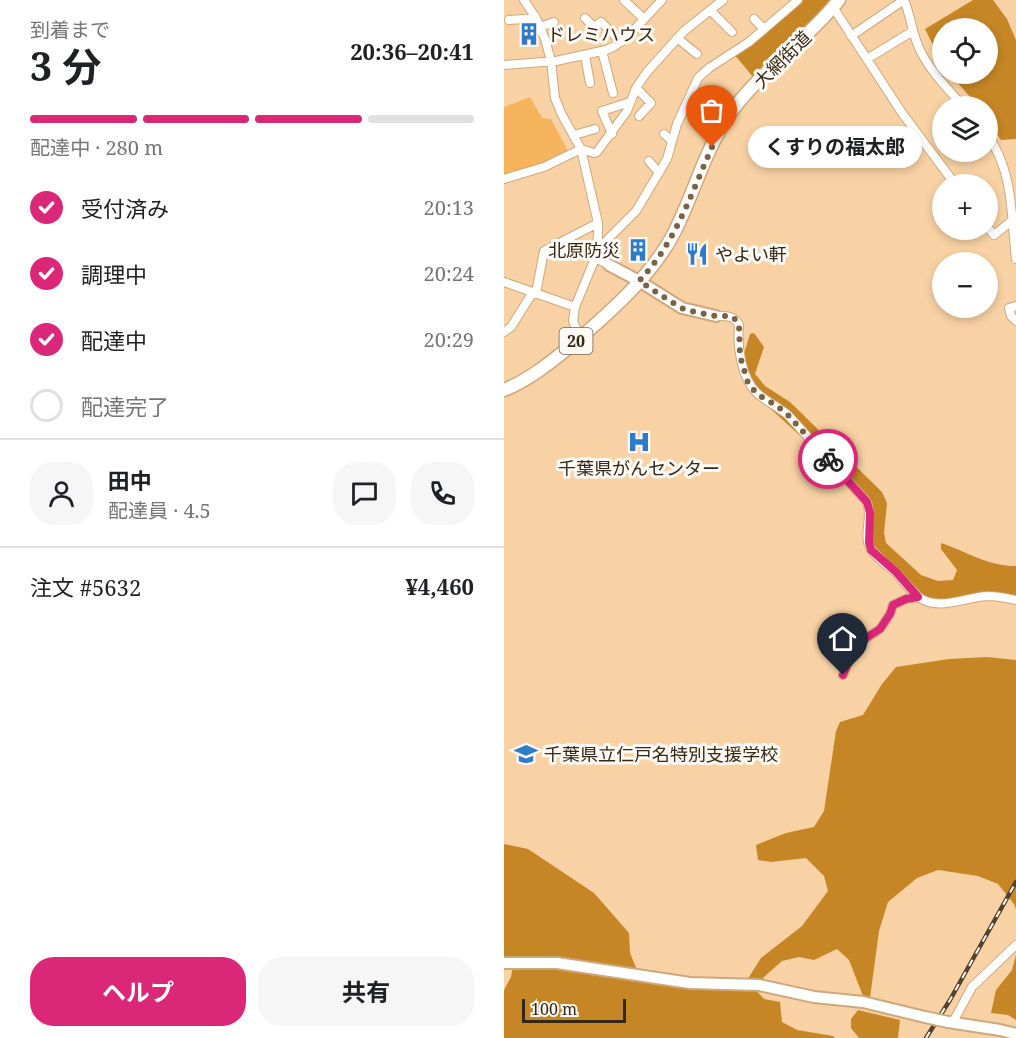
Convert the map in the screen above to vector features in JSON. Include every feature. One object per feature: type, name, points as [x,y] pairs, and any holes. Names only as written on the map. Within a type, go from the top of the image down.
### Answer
[{"type":"main road","name":"大網街道","points":[[504,390],[525,380],[553,360],[580,338],[639,281],[675,232],[717,135],[731,113],[767,73],[836,4]]},
{"type":"street","points":[[524,0],[540,27],[550,61],[555,98],[581,149],[598,223],[596,256]]},
{"type":"street","points":[[624,0],[644,20]]},
{"type":"street","points":[[504,65],[550,61],[573,53],[585,56],[615,46],[662,0]]},
{"type":"street","points":[[504,179],[544,167],[581,149],[597,152],[627,111],[636,88],[647,72],[684,31],[723,0]]},
{"type":"street","points":[[580,338],[573,321],[575,307],[596,256],[605,242],[636,211],[668,159],[688,89],[709,68],[749,42],[798,0]]},
{"type":"street","points":[[851,36],[904,0],[920,49],[934,72],[954,96]]},
{"type":"street","points":[[836,4],[851,36],[902,113],[948,174]]},
{"type":"street","points":[[710,10],[732,32]]},
{"type":"street","points":[[508,20],[536,18]]},
{"type":"street","points":[[585,18],[594,27],[600,22],[621,42]]},
{"type":"street","points":[[754,19],[764,29]]},
{"type":"street","points":[[540,27],[554,22]]},
{"type":"street","points":[[867,59],[914,31]]},
{"type":"street","points":[[677,39],[697,54]]},
{"type":"street","points":[[602,51],[613,93]]},
{"type":"street","points":[[585,56],[590,83]]},
{"type":"street","points":[[636,88],[651,103],[639,116]]},
{"type":"street","points":[[612,134],[602,111],[630,102]]},
{"type":"street","points":[[574,135],[595,129]]},
{"type":"street","points":[[664,134],[672,141]]},
{"type":"street","points":[[998,152],[1005,170],[1013,220],[1016,259]]},
{"type":"street","points":[[649,161],[659,172]]},
{"type":"street","points":[[998,232],[1013,220]]},
{"type":"street","points":[[504,332],[512,327],[535,292],[543,251],[598,223]]},
{"type":"street","points":[[596,256],[681,308],[734,318],[739,325],[740,356],[748,383],[757,394],[788,415],[867,502],[870,513],[869,543],[871,550],[896,572],[918,597],[940,604],[986,596],[1016,600]]},
{"type":"street","points":[[504,282],[575,307]]},
{"type":"street","points":[[1016,306],[1009,308],[1011,316],[1016,321]]},
{"type":"street","points":[[843,675],[852,653],[863,640],[880,629],[893,605],[918,597]]},
{"type":"street","points":[[950,1022],[972,987],[1016,945]]},
{"type":"street","points":[[504,963],[557,963],[690,982],[759,985],[814,997],[863,1002],[925,1017],[1016,1034]]},
{"type":"shaded area","points":[[801,0],[832,0],[753,77],[734,54]]},
{"type":"shaded area","points":[[973,0],[993,0],[1007,19],[1016,40],[1016,139],[1001,140],[998,136],[998,96],[969,96],[959,84],[998,84],[998,18],[943,18]]},
{"type":"shaded area","points":[[932,25],[932,43],[925,29]]},
{"type":"shaded area","points":[[530,97],[542,118],[551,119],[569,153],[544,165],[504,175],[504,107]]},
{"type":"shaded area","points":[[754,333],[764,347],[755,374],[765,386],[790,402],[882,492],[887,503],[884,533],[886,543],[921,575],[938,581],[953,580],[957,570],[941,549],[941,543],[987,561],[1016,566],[1016,596],[986,592],[930,602],[873,545],[873,525],[865,495],[751,391],[739,371],[750,334]]},
{"type":"shaded area","points":[[987,657],[1016,660],[1016,909],[998,884],[978,876],[938,870],[917,878],[888,902],[879,931],[870,998],[863,996],[849,960],[837,949],[814,960],[799,957],[782,961],[764,977],[755,989],[764,999],[780,1002],[782,1022],[797,1030],[835,1038],[504,1038],[504,990],[511,977],[514,960],[504,958],[504,844],[528,849],[594,893],[629,933],[630,953],[641,980],[735,990],[749,977],[761,958],[802,926],[828,891],[824,876],[806,858],[771,862],[758,860],[756,845],[786,833],[814,827],[824,811],[836,731],[840,722],[863,715],[882,684],[896,667],[949,659]]},
{"type":"shaded area","points":[[1016,955],[1016,1020],[1008,1015],[991,1013],[996,990],[1012,970]]},
{"type":"shaded area","points":[[858,1010],[900,1020],[898,1038],[859,1038],[851,1028],[851,1019]]},
{"type":"railway","points":[[926,1038],[1016,882]]},
{"type":"way so far","points":[[712,147],[675,232],[639,281],[681,308],[734,318],[739,325],[740,356],[748,383],[757,394],[788,415],[828,459]]},
{"type":"place","name":"ドレミハウス","points":[[529,34]]},
{"type":"place","name":"くすりの福太郎","points":[[712,147]]},
{"type":"place","name":"北原防災","points":[[638,250]]},
{"type":"place","name":"やよい軒","points":[[697,254]]},
{"type":"place","name":"千葉県がんセンター","points":[[639,442]]},
{"type":"place","name":"千葉県立仁戸名特別支援学校","points":[[526,754]]},
{"type":"route","points":[[828,459],[867,502],[870,513],[868,533],[871,550],[896,572],[918,597],[893,605],[880,629],[863,640],[852,653],[843,675]]}]
